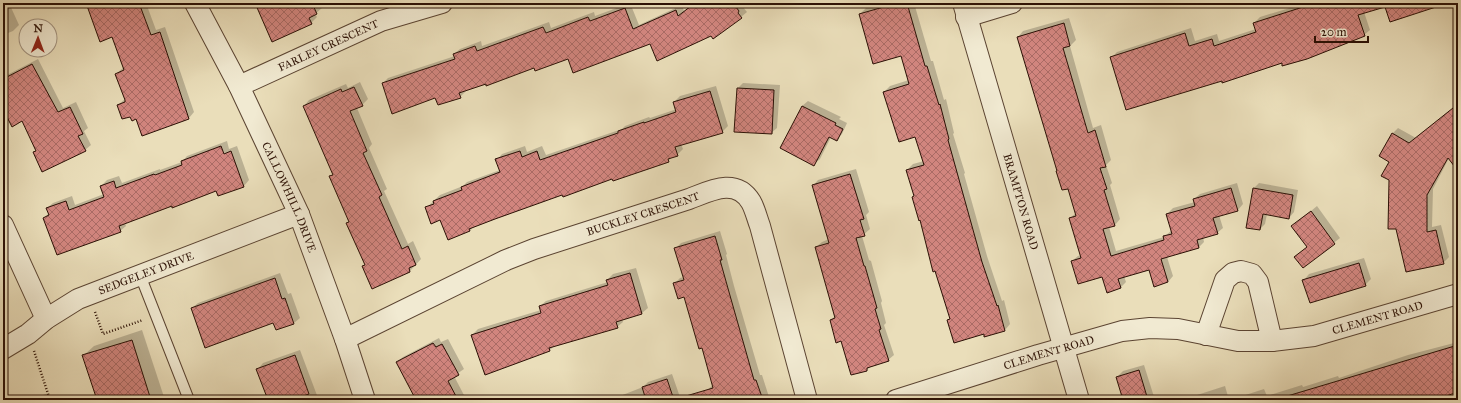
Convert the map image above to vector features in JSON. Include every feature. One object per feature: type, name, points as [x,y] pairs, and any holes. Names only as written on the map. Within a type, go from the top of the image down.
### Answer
[{"type":"street","name":"CALLOWHILL DRIVE","points":[[195,3],[239,86],[299,214],[345,339],[365,400]]},
{"type":"street","name":"FARLEY CRESCENT","points":[[239,86],[381,21],[442,3]]},
{"type":"street","points":[[964,10],[1012,3]]},
{"type":"street","name":"BRAMPTON ROAD","points":[[964,10],[1078,400]]},
{"type":"street","name":"BUCKLEY CRESCENT","points":[[345,339],[506,260],[534,248],[689,199],[712,190],[727,187],[741,192],[748,198],[753,207],[760,226],[806,400]]},
{"type":"street","name":"SEDGELEY DRIVE","points":[[3,349],[28,334],[46,319],[78,299],[299,214]]},
{"type":"street","points":[[3,225],[46,319]]},
{"type":"street","points":[[1206,334],[1226,280],[1233,273],[1241,271],[1252,274],[1258,282],[1272,341]]},
{"type":"street","name":"CLEMENT ROAD","points":[[896,400],[1122,331],[1150,328],[1178,329],[1238,341],[1272,341],[1314,336],[1458,294]]},
{"type":"lane","points":[[140,275],[189,400]]},
{"type":"path","points":[[88,295],[103,334],[156,315]]},
{"type":"path","points":[[28,334],[50,400]]},
{"type":"building","points":[[86,3],[139,3],[151,35],[160,32],[189,119],[142,136],[136,119],[132,121],[130,117],[122,119],[117,105],[125,102],[125,100],[115,74],[124,70],[112,37],[100,42]]},
{"type":"building","points":[[255,3],[312,3],[317,14],[309,18],[312,24],[272,42]]},
{"type":"building","points":[[695,3],[733,3],[742,18],[713,39],[711,36],[657,61],[650,44],[573,73],[568,59],[535,71],[534,68],[486,86],[486,84],[459,93],[461,98],[438,105],[435,98],[392,114],[382,83],[455,59],[453,54],[475,46],[477,51],[543,27],[546,33],[588,17],[590,21],[625,8],[633,29],[676,10],[678,16]]},
{"type":"building","points":[[886,3],[907,3],[925,66],[927,66],[939,105],[940,104],[948,140],[982,262],[997,306],[998,305],[1005,331],[984,337],[984,334],[954,343],[947,320],[950,319],[935,271],[933,272],[906,170],[924,165],[915,137],[899,142],[883,92],[909,84],[901,56],[873,64],[859,14],[887,6]]},
{"type":"building","points":[[1305,3],[1438,3],[1439,6],[1390,22],[1385,7],[1358,15],[1365,36],[1307,59],[1282,66],[1282,63],[1222,83],[1222,81],[1126,110],[1110,57],[1185,33],[1189,46],[1212,39],[1214,46],[1256,32],[1253,23],[1306,6]]},
{"type":"building","points":[[1064,23],[1070,46],[1063,48],[1088,133],[1095,130],[1106,167],[1100,168],[1107,189],[1104,190],[1115,226],[1103,229],[1111,256],[1164,240],[1163,236],[1172,234],[1166,214],[1195,206],[1193,199],[1231,188],[1238,211],[1213,218],[1218,234],[1197,240],[1199,248],[1161,259],[1168,282],[1154,287],[1149,270],[1118,279],[1121,288],[1107,293],[1102,277],[1078,284],[1071,261],[1081,258],[1069,218],[1076,216],[1068,189],[1062,190],[1017,37]]},
{"type":"building","points":[[32,64],[58,112],[70,107],[83,134],[78,136],[86,151],[42,172],[33,152],[36,151],[22,121],[12,127],[3,109],[3,79]]},
{"type":"building","points":[[354,87],[363,106],[350,111],[367,151],[363,153],[382,195],[379,197],[402,249],[408,246],[416,265],[409,268],[410,272],[372,289],[362,266],[365,265],[346,223],[349,222],[329,176],[333,175],[303,106],[341,89],[342,92]]},
{"type":"building","points":[[737,88],[774,90],[772,134],[734,132]]},
{"type":"building","points":[[710,91],[723,133],[675,147],[678,156],[668,159],[669,162],[613,181],[612,179],[563,197],[562,195],[469,229],[470,231],[448,240],[440,220],[431,224],[425,207],[434,204],[433,201],[462,190],[461,187],[500,172],[495,159],[520,151],[522,157],[537,151],[540,160],[618,133],[618,131],[676,112],[673,102]]},
{"type":"building","points":[[1458,104],[1458,171],[1448,158],[1427,195],[1427,232],[1436,230],[1444,264],[1406,272],[1396,229],[1388,229],[1389,180],[1381,176],[1389,162],[1379,156],[1392,133],[1409,143]]},
{"type":"building","points":[[802,106],[836,123],[835,125],[843,129],[837,141],[829,137],[814,166],[780,148]]},
{"type":"building","points":[[221,146],[224,154],[231,151],[244,187],[218,196],[216,191],[172,208],[172,206],[119,226],[121,232],[57,255],[43,218],[49,215],[46,208],[66,201],[69,210],[104,197],[100,186],[114,181],[116,188],[182,165],[181,161]]},
{"type":"building","points":[[850,174],[864,219],[860,220],[865,236],[856,238],[877,308],[875,309],[881,329],[879,330],[889,361],[867,368],[867,371],[851,375],[841,341],[836,343],[830,320],[835,318],[815,247],[829,243],[812,185]]},
{"type":"building","points":[[1253,188],[1293,195],[1289,219],[1263,214],[1260,230],[1246,228]]},
{"type":"building","points":[[1311,211],[1335,244],[1303,268],[1294,257],[1307,247],[1291,226]]},
{"type":"building","points":[[715,236],[722,260],[720,260],[754,380],[756,380],[763,400],[687,400],[686,396],[713,388],[702,348],[699,349],[684,297],[678,299],[673,283],[684,280],[674,248]]},
{"type":"building","points":[[1359,263],[1366,286],[1310,303],[1302,280]]},
{"type":"building","points":[[630,273],[642,314],[616,322],[618,328],[549,348],[550,351],[485,375],[471,335],[541,313],[539,306],[608,285],[606,280]]},
{"type":"building","points":[[275,278],[282,299],[285,298],[294,324],[276,330],[273,323],[205,348],[191,308]]},
{"type":"building","points":[[132,340],[151,400],[97,400],[82,355]]},
{"type":"building","points":[[433,343],[436,347],[442,344],[459,375],[448,381],[458,400],[416,400],[396,362]]},
{"type":"building","points":[[1458,345],[1458,392],[1434,400],[1284,400],[1284,397]]},
{"type":"building","points":[[295,355],[309,394],[292,400],[268,400],[256,369]]},
{"type":"building","points":[[1139,370],[1148,400],[1123,400],[1116,377]]},
{"type":"building","points":[[667,379],[674,400],[646,400],[642,387]]}]
